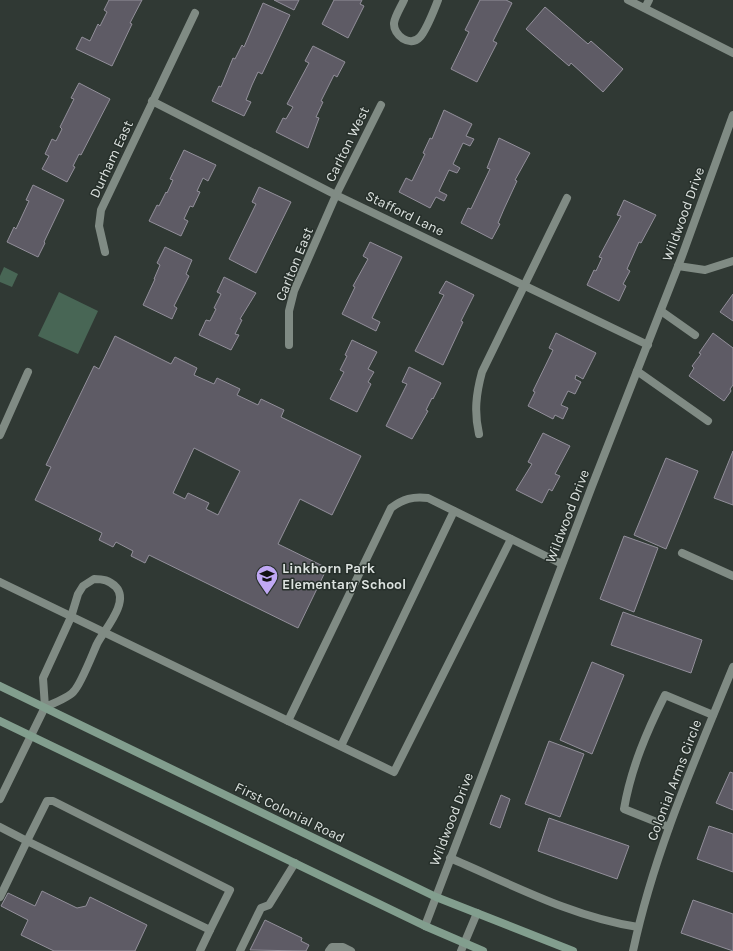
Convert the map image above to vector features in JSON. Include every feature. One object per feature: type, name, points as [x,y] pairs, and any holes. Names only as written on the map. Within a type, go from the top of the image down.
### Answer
[{"type":"main road","name":"First Colonial Road","points":[[0,686],[436,897],[573,951]]},
{"type":"main road","points":[[0,721],[425,926],[463,947],[483,951]]},
{"type":"street","points":[[404,0],[394,21],[394,29],[398,36],[405,40],[413,40],[420,37],[438,0]]},
{"type":"street","points":[[628,0],[733,53]]},
{"type":"street","points":[[645,8],[649,0]]},
{"type":"street","name":"Durham East","points":[[105,252],[99,226],[101,210],[195,13]]},
{"type":"street","name":"Stafford Lane","points":[[152,102],[336,195],[648,345]]},
{"type":"street","name":"Carlton West","points":[[336,195],[381,105]]},
{"type":"street","name":"Wildwood Drive","points":[[425,926],[562,564],[661,311],[733,115]]},
{"type":"street","name":"Carlton East","points":[[289,345],[289,311],[294,291],[336,195]]},
{"type":"street","points":[[479,434],[475,407],[482,372],[567,198]]},
{"type":"street","points":[[678,266],[705,270],[733,261]]},
{"type":"street","points":[[661,311],[695,335]]},
{"type":"street","points":[[637,371],[708,421]]},
{"type":"street","points":[[0,435],[28,372]]},
{"type":"street","points":[[288,721],[391,508],[401,501],[415,496],[428,498],[562,564]]},
{"type":"street","points":[[341,746],[454,511]]},
{"type":"street","points":[[0,582],[394,772],[511,539]]},
{"type":"street","points":[[682,554],[733,576]]},
{"type":"street","points":[[0,799],[45,708],[43,678],[71,616],[82,586],[94,579],[104,579],[112,582],[118,589],[120,596],[118,610],[103,632],[74,692],[45,708]]},
{"type":"street","name":"Colonial Arms Circle","points":[[633,951],[638,927],[674,809],[733,667]]},
{"type":"street","points":[[669,827],[624,809],[628,785],[647,731],[665,695],[713,715]]},
{"type":"street","points":[[0,897],[42,807],[47,801],[53,801],[230,890],[200,951]]},
{"type":"street","points":[[0,827],[210,930]]},
{"type":"street","points":[[450,858],[583,915],[609,922],[638,927]]},
{"type":"street","points":[[240,951],[260,908],[269,905],[295,863]]},
{"type":"street","points":[[463,947],[477,913]]},
{"type":"street","points":[[330,949],[343,947],[351,951]]},
{"type":"green space","points":[[4,267],[18,274],[12,287],[0,282],[0,276]]},
{"type":"green space","points":[[59,292],[98,311],[78,354],[38,336]]},
{"type":"building","points":[[109,0],[142,0],[130,23],[132,24],[112,66],[76,49],[82,37],[90,41],[98,24],[100,26],[107,12],[104,10]]},
{"type":"building","points":[[274,0],[299,0],[294,10]]},
{"type":"building","points":[[334,0],[362,0],[360,4],[364,6],[348,38],[322,24]]},
{"type":"building","points":[[480,0],[506,0],[512,3],[493,41],[497,43],[477,82],[451,69],[469,32],[465,30]]},
{"type":"building","points":[[263,3],[290,15],[262,74],[258,72],[252,85],[246,100],[251,102],[244,116],[212,101],[219,86],[221,87],[233,58],[235,59],[242,45],[244,47]]},
{"type":"building","points":[[545,7],[588,44],[591,41],[623,69],[603,92],[571,63],[569,66],[526,29]]},
{"type":"building","points":[[313,46],[345,62],[337,77],[334,75],[321,101],[323,102],[316,117],[319,118],[308,148],[276,132],[283,118],[286,119],[293,107],[287,104],[309,63],[305,61]]},
{"type":"building","points":[[79,83],[110,99],[81,155],[79,154],[73,166],[75,167],[67,182],[42,169],[49,156],[45,154],[52,139],[56,141],[62,129],[60,127],[74,99],[71,98]]},
{"type":"building","points":[[444,110],[472,124],[466,136],[474,139],[470,146],[463,143],[453,164],[460,168],[457,173],[449,170],[439,191],[447,195],[444,201],[436,197],[430,208],[399,192],[406,178],[412,181],[425,154],[423,153],[430,138],[432,139]]},
{"type":"building","points":[[499,138],[530,153],[515,180],[517,181],[498,223],[500,224],[492,239],[461,223],[468,208],[471,209],[490,169],[487,168]]},
{"type":"building","points":[[184,150],[216,165],[208,181],[203,178],[197,191],[200,192],[193,207],[190,206],[184,219],[188,221],[181,236],[149,221],[157,205],[159,206],[166,192],[167,193],[173,180],[170,179]]},
{"type":"building","points":[[33,185],[64,200],[38,257],[7,242],[14,227],[16,229],[29,201],[26,200]]},
{"type":"building","points":[[259,187],[291,202],[256,273],[229,259],[256,204],[252,202]]},
{"type":"building","points":[[624,200],[656,215],[641,243],[639,242],[627,269],[630,271],[623,284],[626,286],[619,301],[587,285],[594,270],[596,271],[602,258],[599,257],[621,216],[617,215]]},
{"type":"building","points":[[370,242],[402,257],[372,318],[380,322],[376,331],[342,314],[355,287],[353,286],[368,259],[363,256]]},
{"type":"building","points":[[165,247],[192,260],[186,274],[189,276],[174,306],[177,308],[172,319],[143,305],[155,279],[160,265],[157,263]]},
{"type":"building","points":[[224,277],[256,293],[240,319],[242,320],[235,334],[239,335],[231,350],[199,335],[206,320],[210,321],[216,309],[214,308],[221,294],[217,292]]},
{"type":"building","points":[[446,281],[474,295],[461,321],[463,322],[443,365],[415,351],[444,295],[439,293]]},
{"type":"building","points":[[733,294],[733,321],[720,312]]},
{"type":"building","points":[[556,333],[596,353],[583,379],[576,375],[575,379],[581,382],[575,394],[568,391],[561,405],[568,408],[563,419],[555,415],[553,419],[528,406],[535,392],[533,391],[553,350],[549,348]]},
{"type":"building","points":[[713,333],[733,348],[733,385],[724,401],[689,376],[694,368],[692,366],[701,354],[699,353]]},
{"type":"building","points":[[115,336],[171,364],[175,357],[197,368],[194,375],[214,384],[217,378],[240,389],[237,395],[258,405],[261,399],[284,410],[281,417],[361,456],[332,515],[300,499],[278,544],[327,568],[298,628],[149,555],[145,563],[131,556],[133,551],[116,542],[113,547],[99,540],[102,533],[35,500],[51,467],[46,465],[94,366],[99,369]],"holes":[[[194,448],[240,471],[218,515],[206,509],[209,503],[188,493],[185,499],[173,493]]]},
{"type":"building","points":[[352,340],[377,352],[368,369],[374,372],[368,382],[371,384],[357,412],[330,399],[344,372],[340,370],[347,356],[345,355]]},
{"type":"building","points":[[409,367],[441,383],[426,410],[428,411],[412,439],[386,426],[407,384],[402,382]]},
{"type":"building","points":[[543,433],[570,446],[555,474],[560,476],[552,491],[549,489],[542,503],[516,490],[532,464],[528,462]]},
{"type":"building","points":[[733,451],[733,505],[714,498]]},
{"type":"building","points":[[666,458],[698,471],[666,549],[634,535]]},
{"type":"building","points":[[624,536],[658,548],[634,612],[600,599]]},
{"type":"building","points":[[623,612],[702,640],[691,673],[611,645]]},
{"type":"building","points":[[592,662],[624,675],[592,754],[560,740]]},
{"type":"building","points":[[549,741],[584,754],[560,817],[525,804]]},
{"type":"building","points":[[730,772],[733,773],[733,810],[716,803]]},
{"type":"building","points":[[501,795],[510,799],[500,828],[490,824]]},
{"type":"building","points":[[549,818],[629,846],[617,879],[538,851]]},
{"type":"building","points":[[709,826],[733,834],[733,872],[697,859]]},
{"type":"building","points":[[42,891],[77,908],[86,906],[90,897],[147,925],[135,951],[54,951],[21,935],[28,920],[1,906],[8,893],[35,906]]},
{"type":"building","points":[[693,900],[733,914],[733,951],[681,933]]},
{"type":"building","points":[[265,920],[302,938],[301,941],[309,945],[306,951],[250,950]]},
{"type":"place","name":"Linkhorn Park Elementary School","points":[[267,596]]}]
